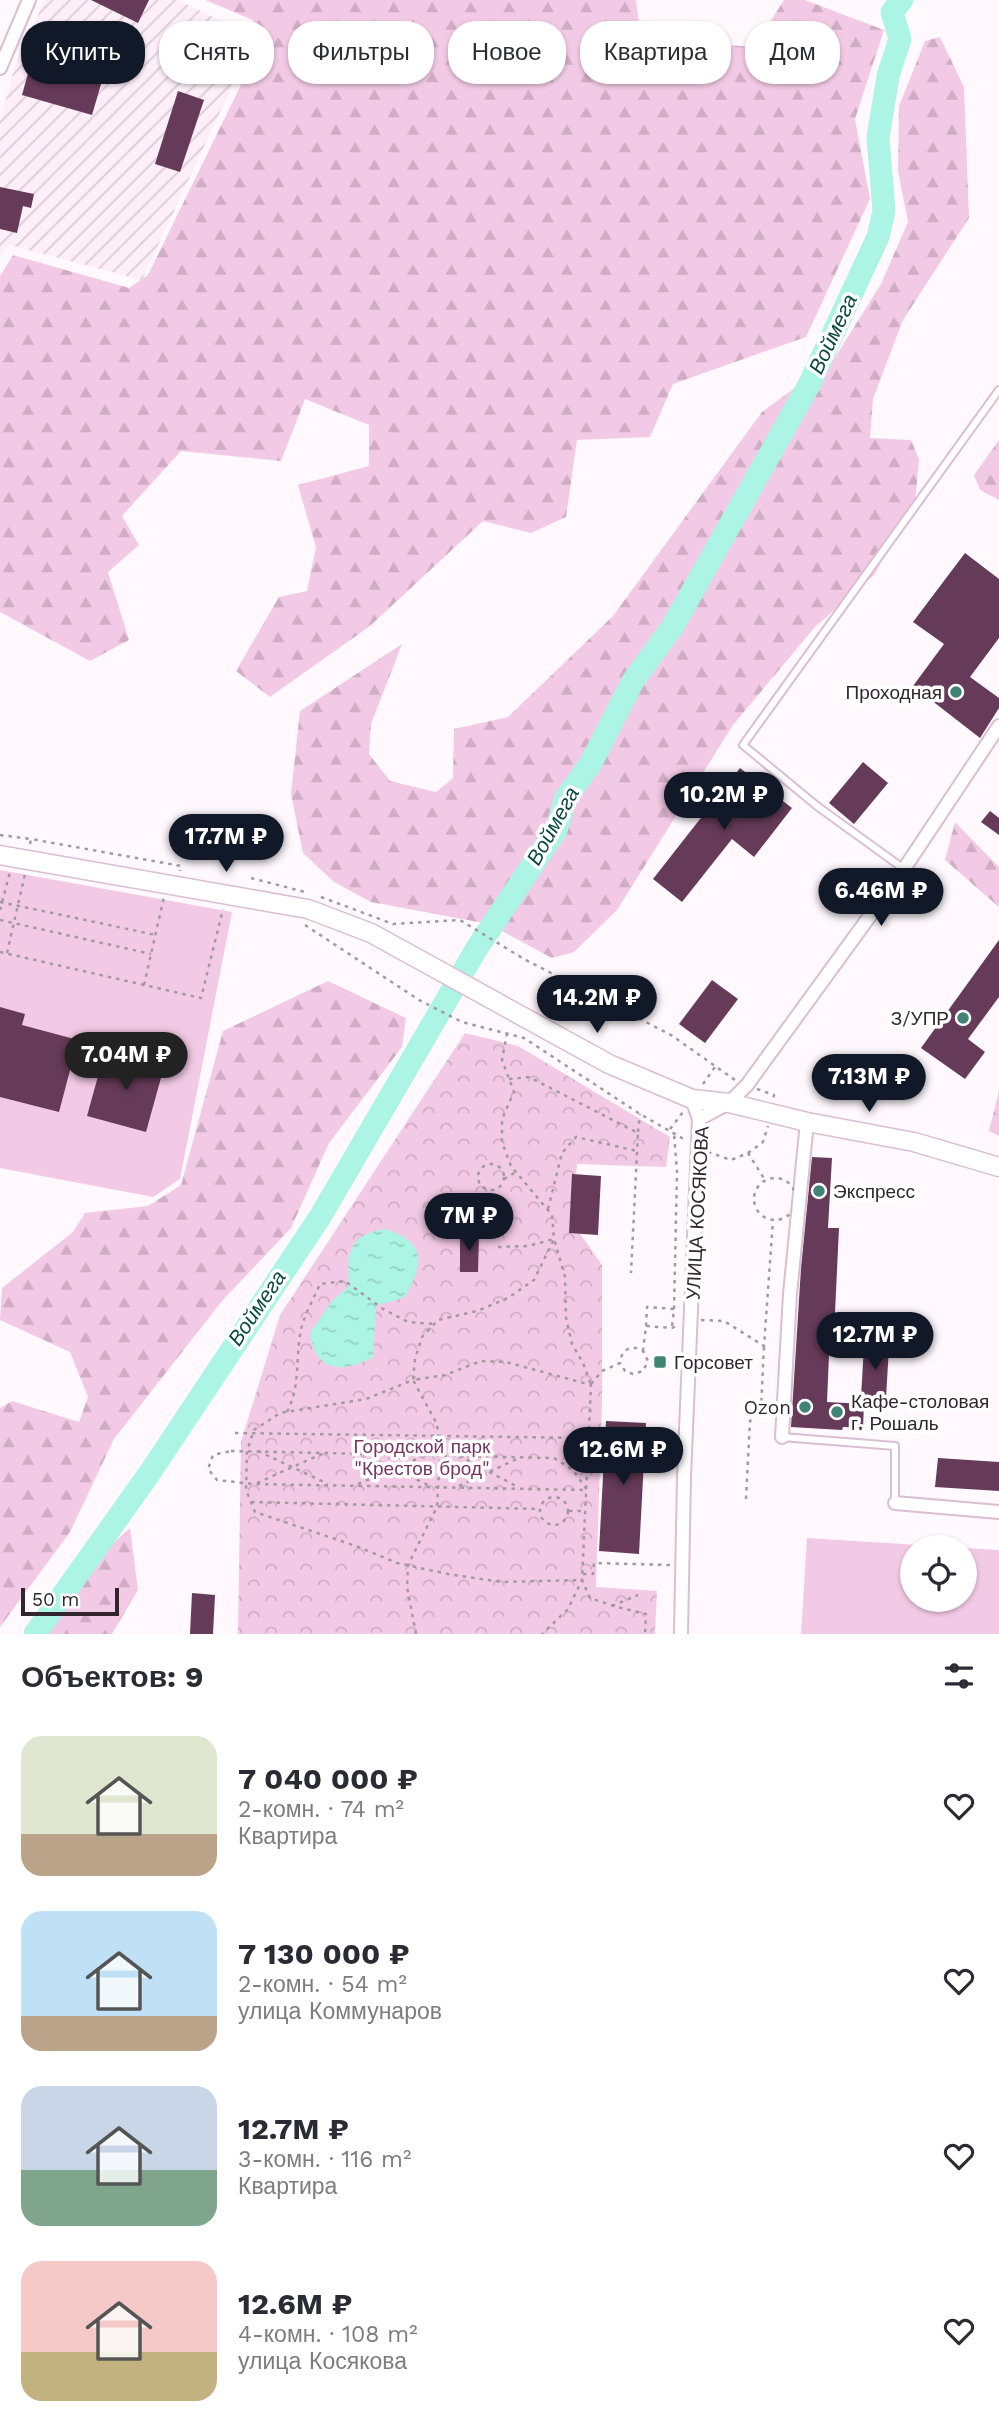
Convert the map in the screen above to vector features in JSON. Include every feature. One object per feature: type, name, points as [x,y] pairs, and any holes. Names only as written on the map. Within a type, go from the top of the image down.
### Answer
[{"type":"street","points":[[0,68],[29,0]]},
{"type":"street","name":"УЛИЦА КОСЯКОВА","points":[[681,1634],[699,1119],[729,1103],[747,1085],[904,869],[999,726]]},
{"type":"street","points":[[5,862],[308,909],[371,933],[609,1064],[692,1099],[729,1103],[807,1122],[914,1142],[999,1167]]},
{"type":"street","points":[[692,1099],[699,1119]]},
{"type":"street","points":[[782,1437],[790,1294],[807,1122]]},
{"type":"street","points":[[895,1503],[999,1512]]},
{"type":"lane","points":[[904,869],[817,806],[743,745],[999,390]]},
{"type":"lane","points":[[782,1437],[895,1446],[895,1503]]},
{"type":"path","points":[[0,835],[31,839]]},
{"type":"path","points":[[0,910],[5,862]]},
{"type":"path","points":[[7,954],[26,871],[23,870]]},
{"type":"path","points":[[251,878],[309,893]]},
{"type":"path","points":[[144,985],[164,897],[174,899]]},
{"type":"path","points":[[321,897],[393,924],[460,920],[524,959],[671,1035],[734,1080],[747,1085]]},
{"type":"path","points":[[1,902],[156,935]]},
{"type":"path","points":[[0,952],[201,998],[224,908]]},
{"type":"path","points":[[0,920],[152,954]]},
{"type":"path","points":[[303,923],[419,1000],[462,1021],[524,1038],[639,1114],[698,1148],[731,1160],[748,1153],[765,1180]]},
{"type":"path","points":[[507,1033],[502,1060],[514,1092],[502,1119],[502,1143],[511,1166],[552,1215],[554,1239],[565,1277],[566,1318],[572,1343],[591,1385],[582,1580],[568,1609],[542,1634]]},
{"type":"path","points":[[509,1079],[529,1077],[638,1133]]},
{"type":"path","points":[[631,1273],[639,1114]]},
{"type":"path","points":[[672,1328],[677,1172],[674,1132]]},
{"type":"path","points":[[548,1209],[562,1153],[576,1137],[637,1151]]},
{"type":"path","points":[[504,1179],[502,1170],[494,1164],[484,1166],[478,1175],[481,1185],[490,1190],[499,1187],[504,1179],[516,1172]]},
{"type":"path","points":[[778,1177],[794,1188],[797,1201],[791,1213],[780,1220],[773,1220],[761,1214],[754,1203],[756,1190],[765,1180],[778,1177]]},
{"type":"path","points":[[746,1499],[750,1421],[761,1409],[773,1220]]},
{"type":"path","points":[[498,1247],[528,1246],[554,1239]]},
{"type":"path","points":[[416,1634],[407,1587],[408,1565],[437,1507],[440,1454],[439,1436],[432,1413],[414,1380],[415,1359],[422,1337],[438,1321],[477,1311],[508,1298],[534,1280],[554,1239]]},
{"type":"path","points":[[287,1412],[298,1378],[301,1329],[320,1284],[345,1281],[383,1309],[408,1322],[435,1324]]},
{"type":"path","points":[[620,1363],[629,1373],[638,1374],[643,1371],[648,1361],[643,1351],[647,1307],[674,1309]]},
{"type":"path","points":[[646,1326],[672,1328],[691,1320],[724,1321],[764,1346]]},
{"type":"path","points":[[620,1363],[621,1357],[628,1349],[633,1347],[643,1351]]},
{"type":"path","points":[[582,1580],[500,1582],[408,1565],[255,1512],[246,1490],[247,1451],[254,1430],[280,1413],[366,1399],[414,1380],[445,1375],[481,1361],[506,1362],[591,1385]]},
{"type":"path","points":[[591,1385],[603,1371],[620,1363]]},
{"type":"path","points":[[235,1433],[587,1438]]},
{"type":"path","points":[[247,1451],[554,1458],[573,1470],[587,1490],[246,1484],[217,1480],[208,1469],[214,1455],[247,1451]]},
{"type":"path","points":[[257,1451],[331,1485]]},
{"type":"path","points":[[253,1484],[327,1452]]},
{"type":"path","points":[[360,1452],[432,1487]]},
{"type":"path","points":[[355,1486],[429,1454]]},
{"type":"path","points":[[456,1454],[521,1489]]},
{"type":"path","points":[[456,1487],[522,1457]]},
{"type":"path","points":[[556,1497],[565,1502],[569,1511],[564,1521],[555,1525],[542,1518],[540,1509],[544,1501],[556,1497]]},
{"type":"path","points":[[251,1502],[540,1509]]},
{"type":"path","points":[[569,1511],[586,1511]]},
{"type":"path","points":[[583,1574],[593,1574],[594,1563],[682,1566]]},
{"type":"path","points":[[582,1580],[590,1598],[646,1614],[645,1634]]},
{"type":"path","points":[[612,1606],[638,1595]]},
{"type":"shaded area","points":[[45,0],[178,0],[222,21],[159,21],[159,84],[233,84],[142,280],[9,245],[0,257],[0,120],[21,51],[21,84],[145,84],[145,21],[35,21]]},
{"type":"green space","points":[[205,0],[636,0],[639,21],[580,21],[580,84],[731,84],[731,45],[745,46],[745,84],[840,84],[840,21],[771,21],[784,0],[805,0],[884,30],[855,119],[870,199],[806,337],[673,384],[650,437],[577,440],[566,517],[531,533],[483,521],[370,626],[270,697],[236,671],[279,597],[307,591],[316,547],[298,485],[369,466],[369,425],[305,399],[281,461],[181,451],[122,516],[139,545],[108,572],[129,640],[90,661],[0,612],[0,276],[13,255],[129,288],[148,275],[241,84],[274,84],[274,21],[253,20]]},
{"type":"green space","points":[[940,37],[964,87],[969,218],[903,320],[873,399],[870,438],[911,440],[919,459],[915,503],[874,575],[815,627],[733,725],[617,910],[574,952],[552,958],[489,924],[371,902],[334,882],[303,853],[291,794],[300,711],[402,644],[371,724],[369,754],[390,781],[436,792],[453,778],[454,729],[508,717],[613,616],[762,412],[834,359],[881,284],[908,222],[898,171],[899,106],[925,41]]},
{"type":"green space","points":[[999,440],[999,500],[980,490],[974,475]]},
{"type":"green space","points":[[955,822],[999,867],[999,907],[945,860]]},
{"type":"green space","points":[[0,870],[232,912],[180,1179],[153,1197],[0,1168]]},
{"type":"green space","points":[[328,981],[406,1018],[402,1047],[329,1143],[291,1228],[222,1301],[114,1439],[70,1532],[0,1627],[0,1408],[12,1401],[79,1422],[88,1397],[70,1352],[0,1320],[2,1288],[73,1232],[85,1213],[148,1206],[181,1185],[223,1031]]},
{"type":"green space","name":"Городской парк \"Крестов брод\"","points":[[465,1033],[518,1046],[670,1137],[666,1167],[577,1164],[572,1222],[602,1265],[602,1403],[596,1587],[657,1591],[655,1634],[238,1634],[241,1442],[280,1315]]},
{"type":"green space","points":[[999,1091],[999,1136],[989,1131]]},
{"type":"green space","points":[[130,1528],[138,1590],[112,1634],[45,1634],[90,1564]]},
{"type":"green space","points":[[807,1538],[900,1544],[900,1612],[977,1612],[977,1549],[999,1550],[999,1634],[801,1634]]},
{"type":"water","points":[[384,1229],[398,1234],[415,1247],[418,1255],[416,1274],[405,1297],[376,1306],[373,1357],[351,1366],[332,1366],[318,1356],[310,1333],[332,1301],[349,1286],[352,1247],[363,1236]]},
{"type":"building","points":[[91,0],[149,0],[139,21]]},
{"type":"building","points":[[25,84],[101,84],[92,115],[22,95]]},
{"type":"building","points":[[178,91],[204,100],[180,172],[155,164]]},
{"type":"building","points":[[0,187],[34,194],[31,208],[23,206],[17,233],[0,229]]},
{"type":"building","points":[[965,553],[999,579],[999,638],[970,677],[999,698],[999,708],[980,738],[913,686],[944,644],[913,622]]},
{"type":"building","points":[[863,762],[888,783],[854,824],[829,803]]},
{"type":"building","points":[[740,768],[792,808],[754,857],[732,839],[682,902],[653,879]]},
{"type":"building","points":[[990,811],[999,818],[999,835],[981,822]]},
{"type":"building","name":"З/УПР","points":[[999,940],[999,997],[968,1039],[985,1052],[965,1079],[921,1048]]},
{"type":"building","points":[[712,980],[738,999],[705,1043],[679,1024]]},
{"type":"building","points":[[0,1007],[25,1014],[22,1025],[78,1040],[59,1112],[0,1097]]},
{"type":"building","points":[[105,1051],[164,1067],[146,1132],[87,1116]]},
{"type":"building","points":[[812,1157],[832,1158],[828,1228],[839,1228],[833,1355],[829,1355],[827,1402],[864,1404],[863,1428],[843,1427],[842,1430],[791,1427],[801,1268]]},
{"type":"building","points":[[572,1174],[601,1176],[598,1235],[569,1233]]},
{"type":"building","points":[[460,1234],[479,1235],[478,1272],[460,1272]]},
{"type":"building","points":[[864,1346],[889,1347],[886,1398],[861,1397]]},
{"type":"building","points":[[606,1421],[646,1423],[639,1554],[599,1551]]},
{"type":"building","points":[[938,1458],[999,1462],[999,1491],[935,1487]]},
{"type":"building","points":[[192,1593],[215,1595],[213,1634],[190,1634]]},
{"type":"waterway","name":"Воймега","points":[[35,1634],[149,1474],[320,1217],[477,948],[556,830],[566,798],[591,763],[633,681],[673,626],[810,383],[878,237],[884,211],[878,138],[888,76],[900,39],[892,12],[902,0]]},
{"type":"place","name":"Проходная","points":[[956,692]]},
{"type":"place","name":"З/УПР","points":[[963,1018]]},
{"type":"place","name":"Экспресс","points":[[819,1191]]},
{"type":"place","name":"Горсовет","points":[[660,1362]]},
{"type":"place","name":"Ozon","points":[[805,1407]]},
{"type":"place","name":"Кафе-столовая г. Рошаль","points":[[837,1412]]}]
